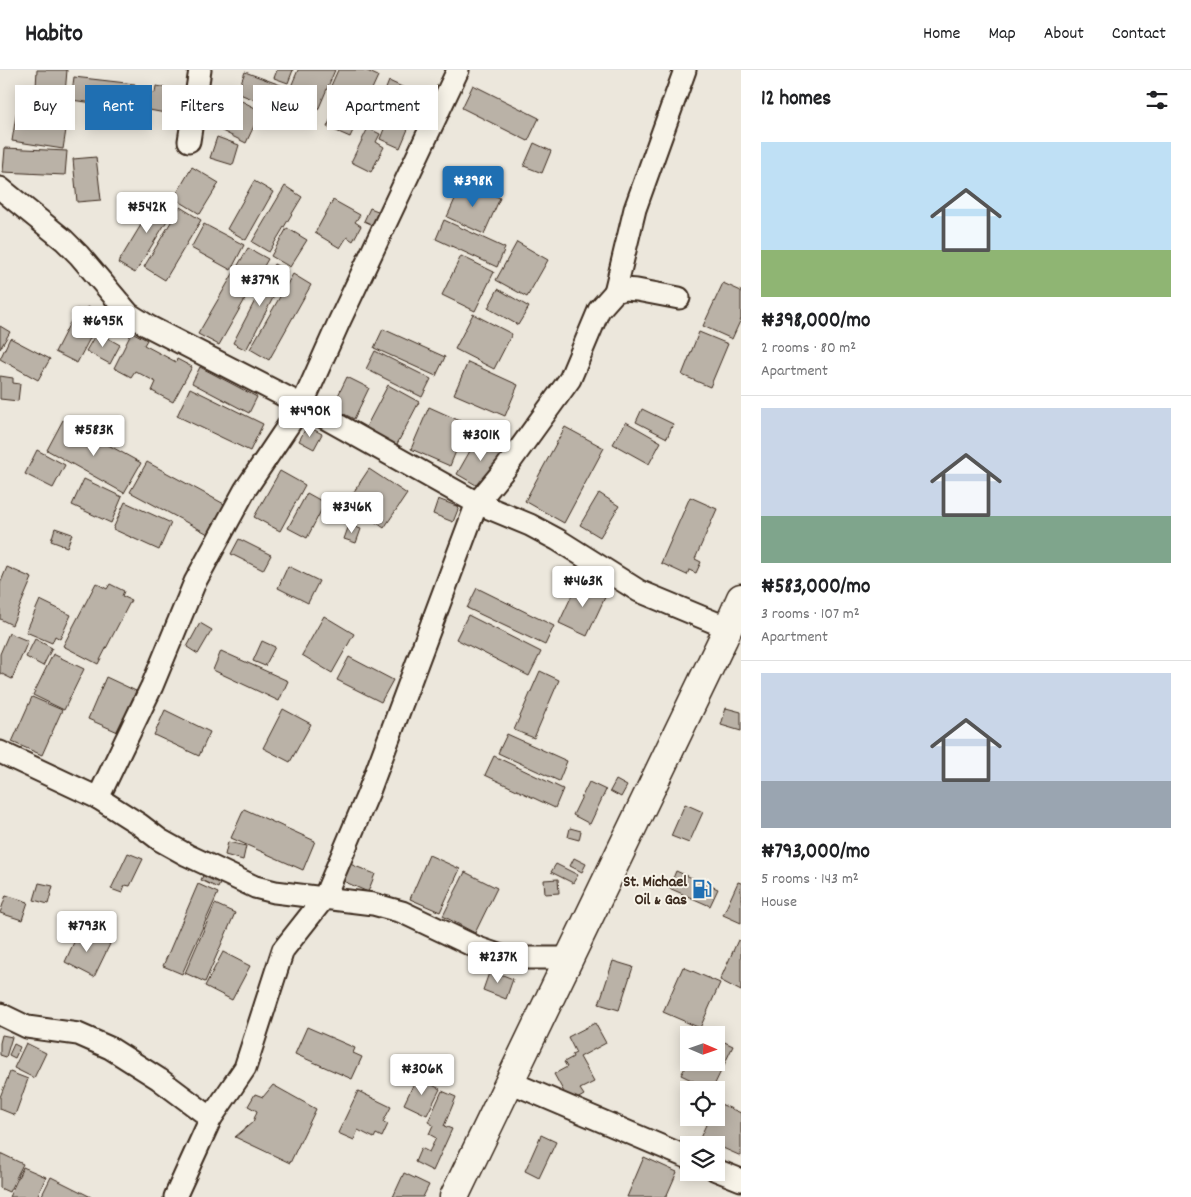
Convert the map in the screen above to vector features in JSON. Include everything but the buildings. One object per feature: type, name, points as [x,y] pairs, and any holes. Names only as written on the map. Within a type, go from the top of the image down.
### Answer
[{"type":"street","points":[[190,141],[200,70]]},
{"type":"street","points":[[98,798],[152,686],[195,582],[245,490],[302,405],[458,70]]},
{"type":"street","points":[[175,1197],[211,1118],[245,1068],[283,950],[324,898],[368,794],[477,503],[505,469],[570,379],[599,310],[615,292],[635,209],[685,70]]},
{"type":"street","points":[[0,188],[64,240],[130,314],[148,326],[302,405],[477,503],[530,525],[558,540],[639,591],[728,628]]},
{"type":"street","points":[[615,292],[624,289],[637,290],[679,298]]},
{"type":"street","points":[[454,1197],[741,598]]},
{"type":"street","points":[[0,752],[98,798],[160,840],[255,887],[276,892],[374,904],[402,912],[478,948],[507,958],[570,958]]},
{"type":"street","points":[[0,1014],[28,1027],[78,1034],[110,1048],[159,1079],[211,1118]]},
{"type":"street","points":[[510,1082],[680,1154]]},
{"type":"street","points":[[725,1174],[741,1180]]},
{"type":"place","name":"St. Michael Oil & Gas","points":[[702,889]]}]
